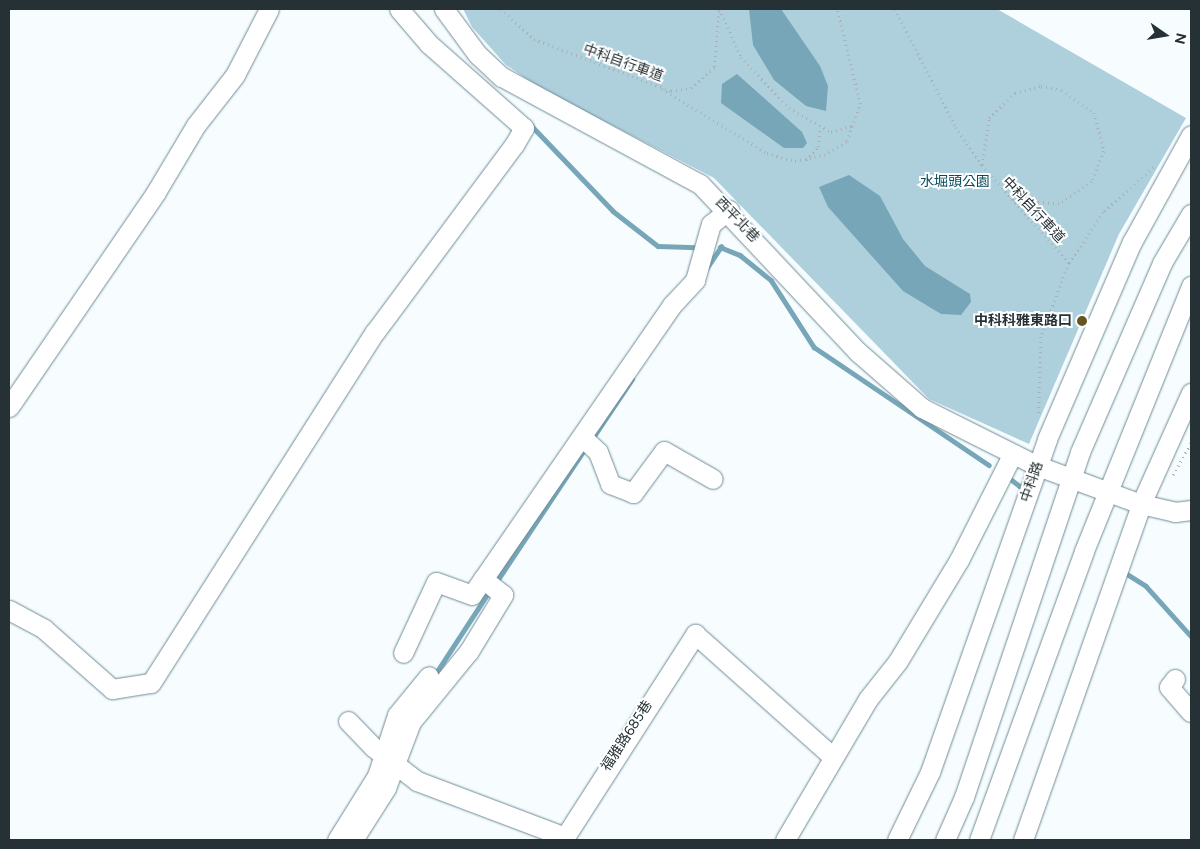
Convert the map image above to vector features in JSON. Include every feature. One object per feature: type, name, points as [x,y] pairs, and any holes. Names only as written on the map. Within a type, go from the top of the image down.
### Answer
[{"type":"street","points":[[9,407],[156,192],[196,125],[235,75],[269,9]]},
{"type":"street","points":[[9,610],[44,628],[112,689],[151,683],[375,332],[514,145],[524,128],[429,44],[399,9]]},
{"type":"street","name":"西平北巷","points":[[444,9],[477,54],[502,77],[693,180],[729,210],[858,352],[922,408],[1012,455],[1038,466],[1071,476],[1141,504],[1175,512],[1191,510]]},
{"type":"street","name":"中科路","points":[[897,840],[930,772],[1047,439],[1132,242],[1191,136]]},
{"type":"street","points":[[402,652],[436,582],[472,596],[672,305],[695,280],[711,224],[729,210]]},
{"type":"street","points":[[944,840],[964,797],[1071,476],[1162,263],[1191,214]]},
{"type":"street","points":[[979,840],[1108,491],[1191,286]]},
{"type":"street","points":[[1023,840],[1141,504],[1191,393]]},
{"type":"street","points":[[582,437],[598,452],[610,484],[633,493],[664,451],[712,479]]},
{"type":"street","points":[[785,840],[833,757],[959,560],[1012,455]]},
{"type":"street","points":[[337,840],[411,722],[469,651],[504,595],[483,579]]},
{"type":"street","name":"福雅路685巷","points":[[564,839],[695,634],[833,757]]},
{"type":"street","points":[[353,840],[390,758],[397,715],[429,676]]},
{"type":"street","points":[[1175,679],[1169,687],[1191,712]]},
{"type":"street","points":[[348,721],[408,775],[443,794],[564,839]]},
{"type":"path","name":"中科自行車道","points":[[501,9],[534,39],[662,89],[691,88],[714,67],[719,9]]},
{"type":"path","points":[[719,9],[741,57],[789,108],[820,128],[843,132],[855,125]]},
{"type":"path","points":[[662,89],[768,154],[806,160],[838,148],[855,125],[859,86],[837,9]]},
{"type":"path","name":"中科自行車道","points":[[895,9],[956,127],[982,165],[1010,200],[1069,262]]},
{"type":"path","points":[[982,165],[989,118],[1015,93],[1041,86],[1062,90],[1094,114],[1104,151],[1092,182],[1059,204],[1035,205],[1010,200]]},
{"type":"path","points":[[806,160],[818,147],[820,128]]},
{"type":"path","points":[[1047,439],[1036,407],[1041,337],[1069,262],[1117,197],[1152,167],[1176,162]]},
{"type":"path","points":[[1169,482],[1191,442]]},
{"type":"green space","name":"水堀頭公園","points":[[463,9],[997,9],[1186,118],[1119,234],[1029,444],[929,399],[714,178],[540,88],[506,65],[472,27]]},
{"type":"shaded area","points":[[749,9],[781,9],[820,66],[828,86],[826,111],[806,106],[774,80],[753,45]]},
{"type":"shaded area","points":[[737,74],[802,132],[807,143],[803,148],[784,148],[721,103],[722,84]]},
{"type":"shaded area","points":[[849,175],[880,196],[903,239],[925,266],[970,294],[971,302],[961,315],[941,314],[903,291],[828,207],[819,187]]},
{"type":"waterway","points":[[530,124],[613,211],[658,246],[696,247]]},
{"type":"waterway","points":[[720,247],[740,255],[771,280],[814,347],[989,465]]},
{"type":"waterway","points":[[706,269],[721,247]]},
{"type":"waterway","points":[[592,439],[632,379]]},
{"type":"waterway","points":[[495,584],[586,447]]},
{"type":"waterway","points":[[1008,477],[1022,488]]},
{"type":"waterway","points":[[1127,574],[1146,586],[1191,636]]},
{"type":"waterway","points":[[434,676],[490,590]]},
{"type":"place","name":"中科科雅東路口","points":[[1082,321]]}]
